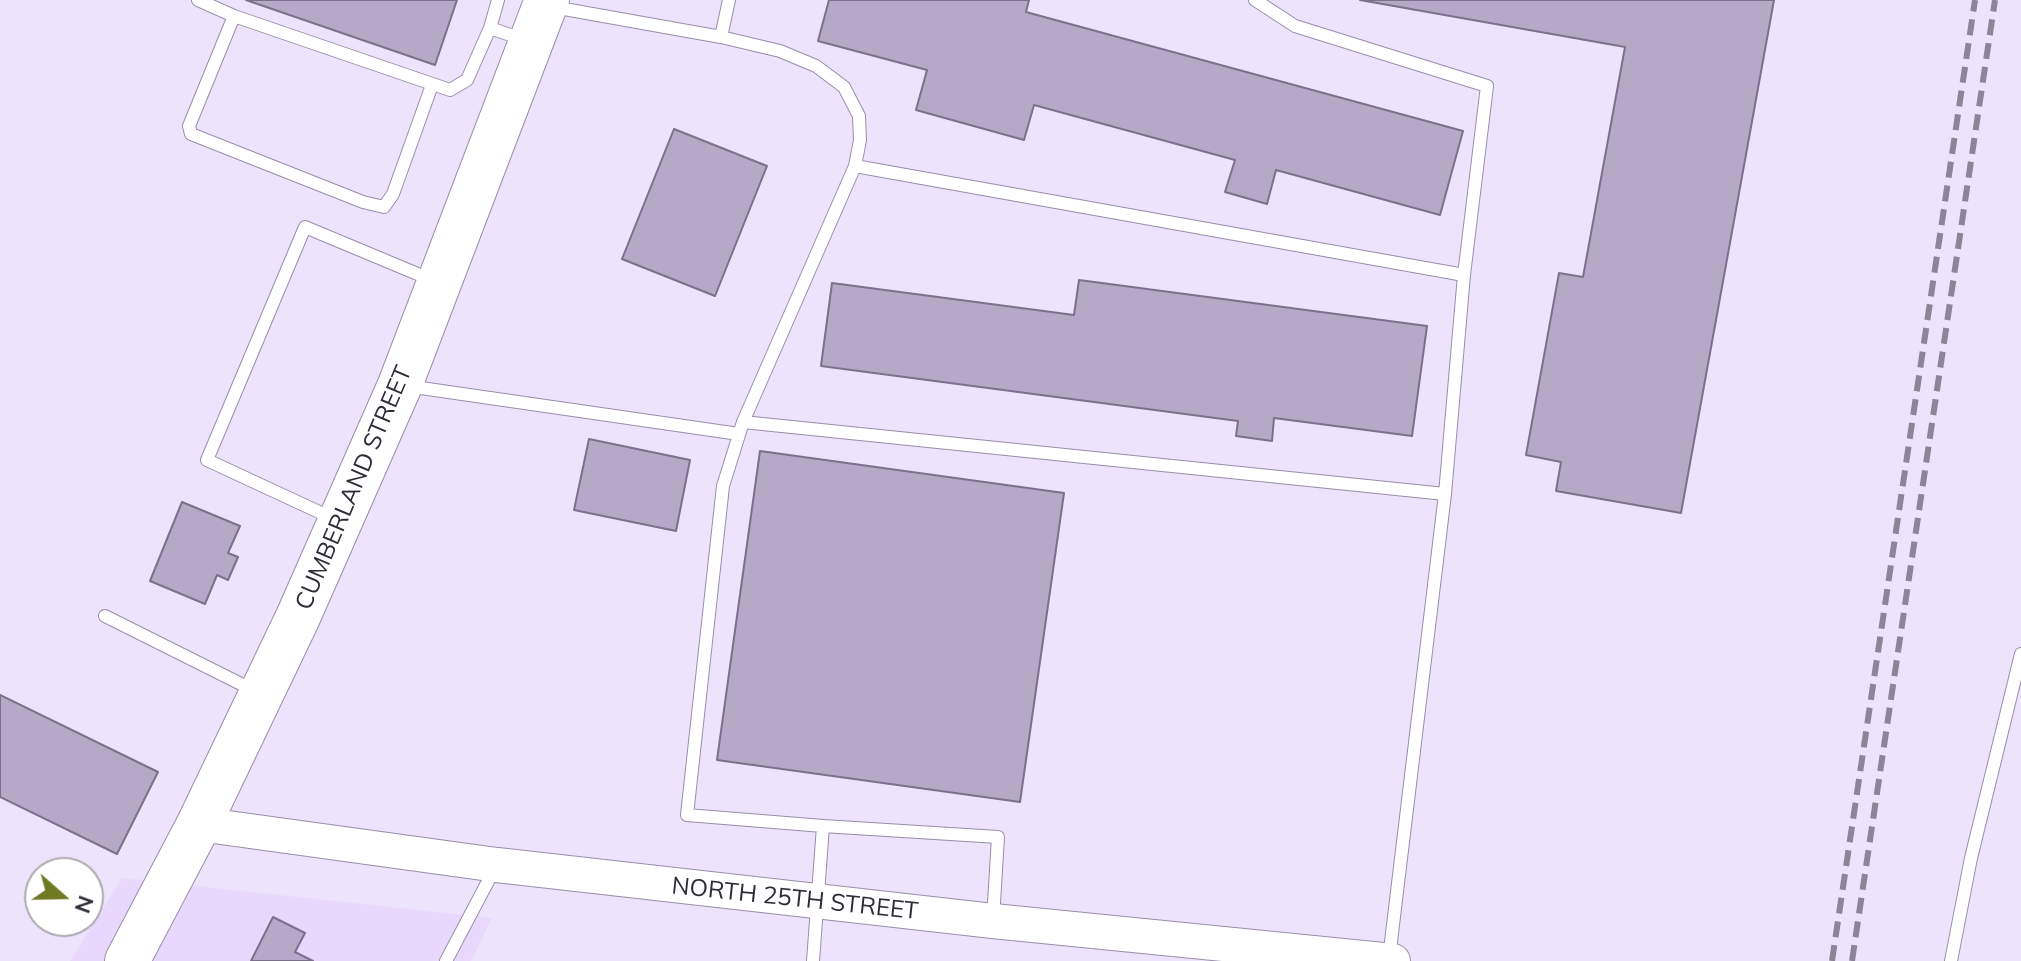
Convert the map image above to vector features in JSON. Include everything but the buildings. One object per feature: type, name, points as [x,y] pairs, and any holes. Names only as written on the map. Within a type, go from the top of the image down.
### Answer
[{"type":"highway","name":"CUMBERLAND STREET","points":[[127,961],[199,824],[340,522],[400,385],[542,16]]},
{"type":"street","name":"NORTH 25TH STREET","points":[[199,824],[497,865],[993,921],[1390,961]]},
{"type":"lane","points":[[198,0],[234,16],[450,90],[467,80],[490,28],[498,0]]},
{"type":"lane","points":[[721,37],[729,0]]},
{"type":"lane","points":[[1255,0],[1295,26],[1487,86],[1464,275],[1445,494],[1390,961]]},
{"type":"lane","points":[[234,16],[189,126],[191,134],[363,202],[384,207],[393,194],[432,85]]},
{"type":"lane","points":[[490,28],[542,16],[721,37],[780,51],[816,66],[844,87],[859,116],[860,140],[855,166],[741,428],[723,486],[687,815],[998,837],[993,921]]},
{"type":"lane","points":[[855,166],[1464,275]]},
{"type":"lane","points":[[340,522],[207,460],[305,227],[439,283]]},
{"type":"lane","points":[[400,385],[741,428],[1445,494]]},
{"type":"lane","points":[[105,616],[262,694]]},
{"type":"lane","points":[[1951,961],[1971,858],[2021,654]]},
{"type":"lane","points":[[813,961],[823,826]]},
{"type":"lane","points":[[446,961],[497,865]]},
{"type":"shaded area","points":[[122,878],[492,918],[471,961],[70,961],[85,937],[104,937],[104,907]]},
{"type":"railway","points":[[1832,961],[1975,0]]},
{"type":"railway","points":[[1852,961],[1995,0]]}]
